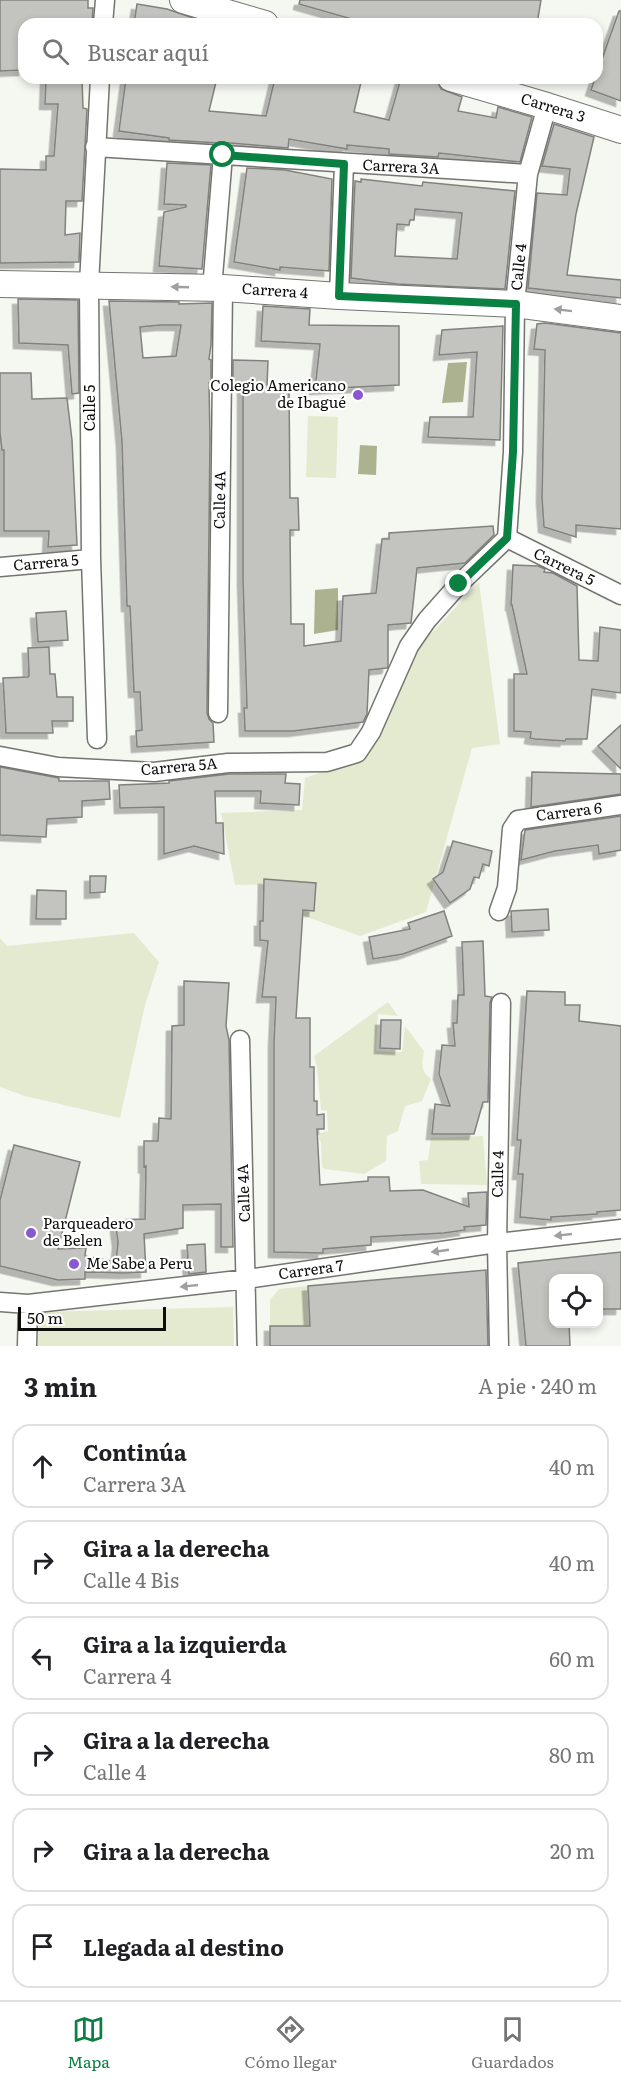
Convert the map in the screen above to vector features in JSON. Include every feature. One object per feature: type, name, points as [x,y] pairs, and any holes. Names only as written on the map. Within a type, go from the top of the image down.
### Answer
[{"type":"street","points":[[104,18],[105,0]]},
{"type":"street","points":[[183,0],[244,18]]},
{"type":"street","name":"Calle 5","points":[[97,739],[92,559],[89,284],[100,84]]},
{"type":"street","name":"Carrera 3","points":[[472,84],[621,129]]},
{"type":"street","name":"Calle 4","points":[[507,538],[513,452],[516,304],[528,174],[547,106]]},
{"type":"street","name":"Carrera 3A","points":[[95,147],[528,174]]},
{"type":"street","name":"Calle 4A","points":[[218,713],[218,288],[223,155]]},
{"type":"street","points":[[339,296],[344,164]]},
{"type":"street","name":"Carrera 4","points":[[0,284],[218,288],[516,304],[621,318]]},
{"type":"street","name":"Carrera 5","points":[[507,538],[621,595]]},
{"type":"street","name":"Carrera 5A","points":[[0,756],[58,767],[154,771],[228,763],[327,762],[357,753],[371,732],[409,646],[427,620],[459,584],[507,538]]},
{"type":"street","name":"Carrera 5","points":[[0,567],[92,559]]},
{"type":"street","name":"Carrera 6","points":[[500,911],[507,888],[512,828],[518,819],[621,805]]},
{"type":"street","name":"Calle 4","points":[[499,1346],[497,1243],[501,1003]]},
{"type":"street","name":"Calle 4A","points":[[240,1040],[247,1346]]},
{"type":"street","name":"Carrera 7","points":[[0,1302],[28,1304],[247,1279],[497,1243],[621,1229]]},
{"type":"street","points":[[27,1346],[28,1304]]},
{"type":"shaded area","points":[[467,362],[463,402],[442,403],[448,363]]},
{"type":"shaded area","points":[[308,416],[338,417],[336,478],[306,477]]},
{"type":"shaded area","points":[[360,445],[377,446],[376,475],[358,474]]},
{"type":"shaded area","points":[[479,582],[500,744],[472,748],[426,912],[360,936],[301,915],[315,883],[235,885],[221,813],[302,810],[305,778],[367,756],[415,651]]},
{"type":"shaded area","points":[[338,588],[338,630],[314,634],[315,590]]},
{"type":"shaded area","points":[[134,933],[159,962],[145,1005],[120,1118],[25,1096],[0,1087],[0,938],[7,946]]},
{"type":"shaded area","points":[[388,1002],[398,1016],[378,1014],[376,1051],[402,1052],[405,1026],[424,1051],[423,1066],[425,1073],[431,1079],[422,1101],[405,1106],[398,1131],[387,1136],[386,1161],[364,1174],[325,1169],[322,1167],[319,1138],[320,1133],[328,1131],[327,1111],[321,1110],[314,1056]]},
{"type":"shaded area","points":[[483,1136],[487,1185],[421,1184],[419,1161],[428,1160],[431,1138]]},
{"type":"shaded area","points":[[308,1286],[310,1326],[270,1326],[270,1300],[279,1289]]},
{"type":"shaded area","points":[[233,1307],[234,1346],[38,1346],[38,1312]]},
{"type":"building","points":[[0,0],[88,0],[88,8],[93,8],[92,18],[18,18],[18,70],[0,71]]},
{"type":"building","points":[[300,0],[541,0],[538,18],[348,18],[299,4]]},
{"type":"building","points":[[137,4],[167,9],[193,18],[135,18]]},
{"type":"building","points":[[619,11],[621,11],[621,101],[591,90],[593,84],[603,84],[603,56]]},
{"type":"building","points":[[46,84],[82,84],[83,108],[87,109],[82,201],[66,201],[65,235],[80,233],[79,262],[0,263],[0,169],[46,170],[46,156],[54,156],[58,104],[45,104]]},
{"type":"building","points":[[125,84],[216,84],[209,111],[266,116],[274,84],[361,84],[354,112],[389,120],[399,84],[439,84],[441,89],[462,97],[458,111],[496,118],[498,107],[532,117],[520,162],[439,153],[438,157],[389,154],[389,149],[347,145],[347,149],[289,139],[288,148],[169,140],[169,138],[119,131]]},
{"type":"building","points":[[554,124],[594,137],[576,214],[567,275],[621,280],[621,298],[528,288],[537,193],[567,195],[570,169],[542,166]]},
{"type":"building","points":[[167,163],[211,165],[202,269],[159,266],[164,212],[186,207],[186,205],[164,204]]},
{"type":"building","points":[[247,168],[285,170],[332,179],[329,271],[280,267],[280,270],[234,262]]},
{"type":"building","points":[[361,179],[422,186],[423,182],[515,191],[505,289],[397,284],[351,278],[355,181],[361,182]],"holes":[[[415,209],[462,213],[457,259],[395,256],[397,224],[409,225],[410,220],[414,220]]]},
{"type":"building","points":[[18,299],[78,300],[79,393],[72,394],[68,345],[19,343]]},
{"type":"building","points":[[109,301],[212,303],[209,359],[211,360],[211,383],[209,383],[207,713],[213,723],[214,742],[137,747],[136,731],[142,730],[140,692],[134,692],[130,606],[127,606],[122,442]],"holes":[[[181,325],[176,356],[143,358],[140,327]]]},
{"type":"building","points":[[263,306],[310,309],[309,325],[399,326],[399,385],[315,389],[320,344],[261,341]]},
{"type":"building","points":[[545,323],[621,333],[621,529],[576,525],[576,537],[544,527],[542,498],[545,350],[534,349],[537,324]]},
{"type":"building","points":[[503,326],[500,440],[428,437],[430,417],[473,417],[477,352],[439,355],[442,330]]},
{"type":"building","points":[[233,360],[268,361],[267,385],[289,385],[290,498],[298,498],[299,530],[290,530],[291,624],[304,624],[304,646],[341,641],[343,596],[376,593],[382,539],[389,539],[389,533],[493,526],[494,535],[465,563],[417,568],[411,623],[388,625],[388,666],[369,670],[367,714],[363,722],[294,731],[245,731],[244,708],[247,708],[243,580],[243,385],[233,384]]},
{"type":"building","points":[[0,373],[31,373],[32,399],[67,398],[72,440],[77,545],[48,547],[49,531],[4,531],[4,450],[2,450],[0,433]]},
{"type":"building","points":[[513,565],[538,566],[545,569],[544,572],[553,573],[577,586],[579,660],[598,661],[600,627],[621,630],[621,693],[592,689],[587,739],[566,739],[565,741],[535,739],[530,738],[531,732],[514,731],[514,674],[527,674],[511,605]]},
{"type":"building","points":[[66,611],[68,640],[38,642],[36,613]]},
{"type":"building","points":[[49,647],[50,674],[55,674],[57,697],[73,697],[73,721],[52,721],[53,733],[6,733],[3,678],[28,677],[28,648]]},
{"type":"building","points":[[621,725],[621,769],[598,746]]},
{"type":"building","points":[[0,767],[59,778],[59,781],[109,781],[110,799],[82,801],[82,817],[47,819],[46,837],[0,835]]},
{"type":"building","points":[[532,772],[621,774],[621,794],[531,807]]},
{"type":"building","points":[[229,774],[286,774],[285,783],[300,784],[299,805],[260,803],[261,791],[215,791],[216,823],[223,823],[224,854],[194,846],[164,854],[164,807],[120,808],[119,785],[169,783],[169,781]]},
{"type":"building","points":[[621,816],[621,850],[599,854],[598,845],[555,851],[521,860],[525,830]]},
{"type":"building","points":[[453,841],[492,851],[489,866],[483,864],[479,878],[474,877],[470,889],[450,903],[433,879],[443,872]]},
{"type":"building","points":[[90,876],[106,876],[105,892],[90,893]]},
{"type":"building","points":[[264,879],[316,883],[314,911],[303,910],[296,1018],[310,1018],[310,1067],[314,1067],[314,1101],[317,1101],[317,1115],[324,1114],[324,1129],[317,1129],[320,1185],[368,1181],[368,1177],[389,1177],[390,1191],[423,1190],[469,1207],[468,1193],[487,1192],[486,1225],[464,1227],[465,1230],[444,1233],[371,1237],[371,1245],[323,1249],[323,1253],[274,1252],[276,997],[262,997],[268,941],[260,940]]},
{"type":"building","points":[[37,890],[66,891],[66,919],[36,919]]},
{"type":"building","points":[[548,909],[549,930],[512,932],[511,911]]},
{"type":"building","points":[[444,911],[452,936],[403,954],[373,959],[369,937],[410,929],[408,923]]},
{"type":"building","points":[[483,941],[485,996],[492,997],[488,1102],[483,1102],[474,1134],[432,1134],[435,1104],[450,1106],[439,1074],[442,1045],[455,1046],[453,1023],[457,1023],[458,995],[464,995],[462,942]]},
{"type":"building","points":[[184,981],[229,983],[226,1026],[229,1040],[233,1247],[221,1247],[221,1204],[183,1205],[183,1228],[144,1234],[146,1272],[85,1272],[85,1279],[58,1280],[0,1266],[0,1200],[14,1145],[80,1162],[58,1249],[86,1248],[85,1256],[116,1262],[118,1242],[115,1220],[145,1219],[144,1141],[158,1141],[159,1118],[171,1119],[172,1026],[184,1025]]},
{"type":"building","points":[[527,991],[565,992],[565,1005],[580,1005],[579,1021],[621,1026],[621,1210],[551,1217],[551,1220],[520,1217],[523,1174],[518,1174],[521,1140],[517,1140]]},
{"type":"building","points":[[381,1020],[401,1020],[400,1049],[380,1048]]},
{"type":"building","points":[[205,1244],[206,1272],[189,1274],[187,1245]]},
{"type":"building","points":[[621,1252],[621,1309],[603,1309],[603,1274],[549,1274],[549,1328],[569,1328],[570,1346],[526,1346],[518,1263]]},
{"type":"building","points":[[486,1270],[488,1346],[270,1346],[270,1326],[310,1326],[308,1286]]},
{"type":"place","name":"Colegio Americano de Ibagué","points":[[358,395]]},
{"type":"place","name":"Parqueadero de Belen","points":[[31,1233]]},
{"type":"place","name":"Me Sabe a Peru","points":[[74,1264]]},
{"type":"route","points":[[223,155],[344,164],[339,296],[516,304],[513,452],[507,538],[459,584]]}]
